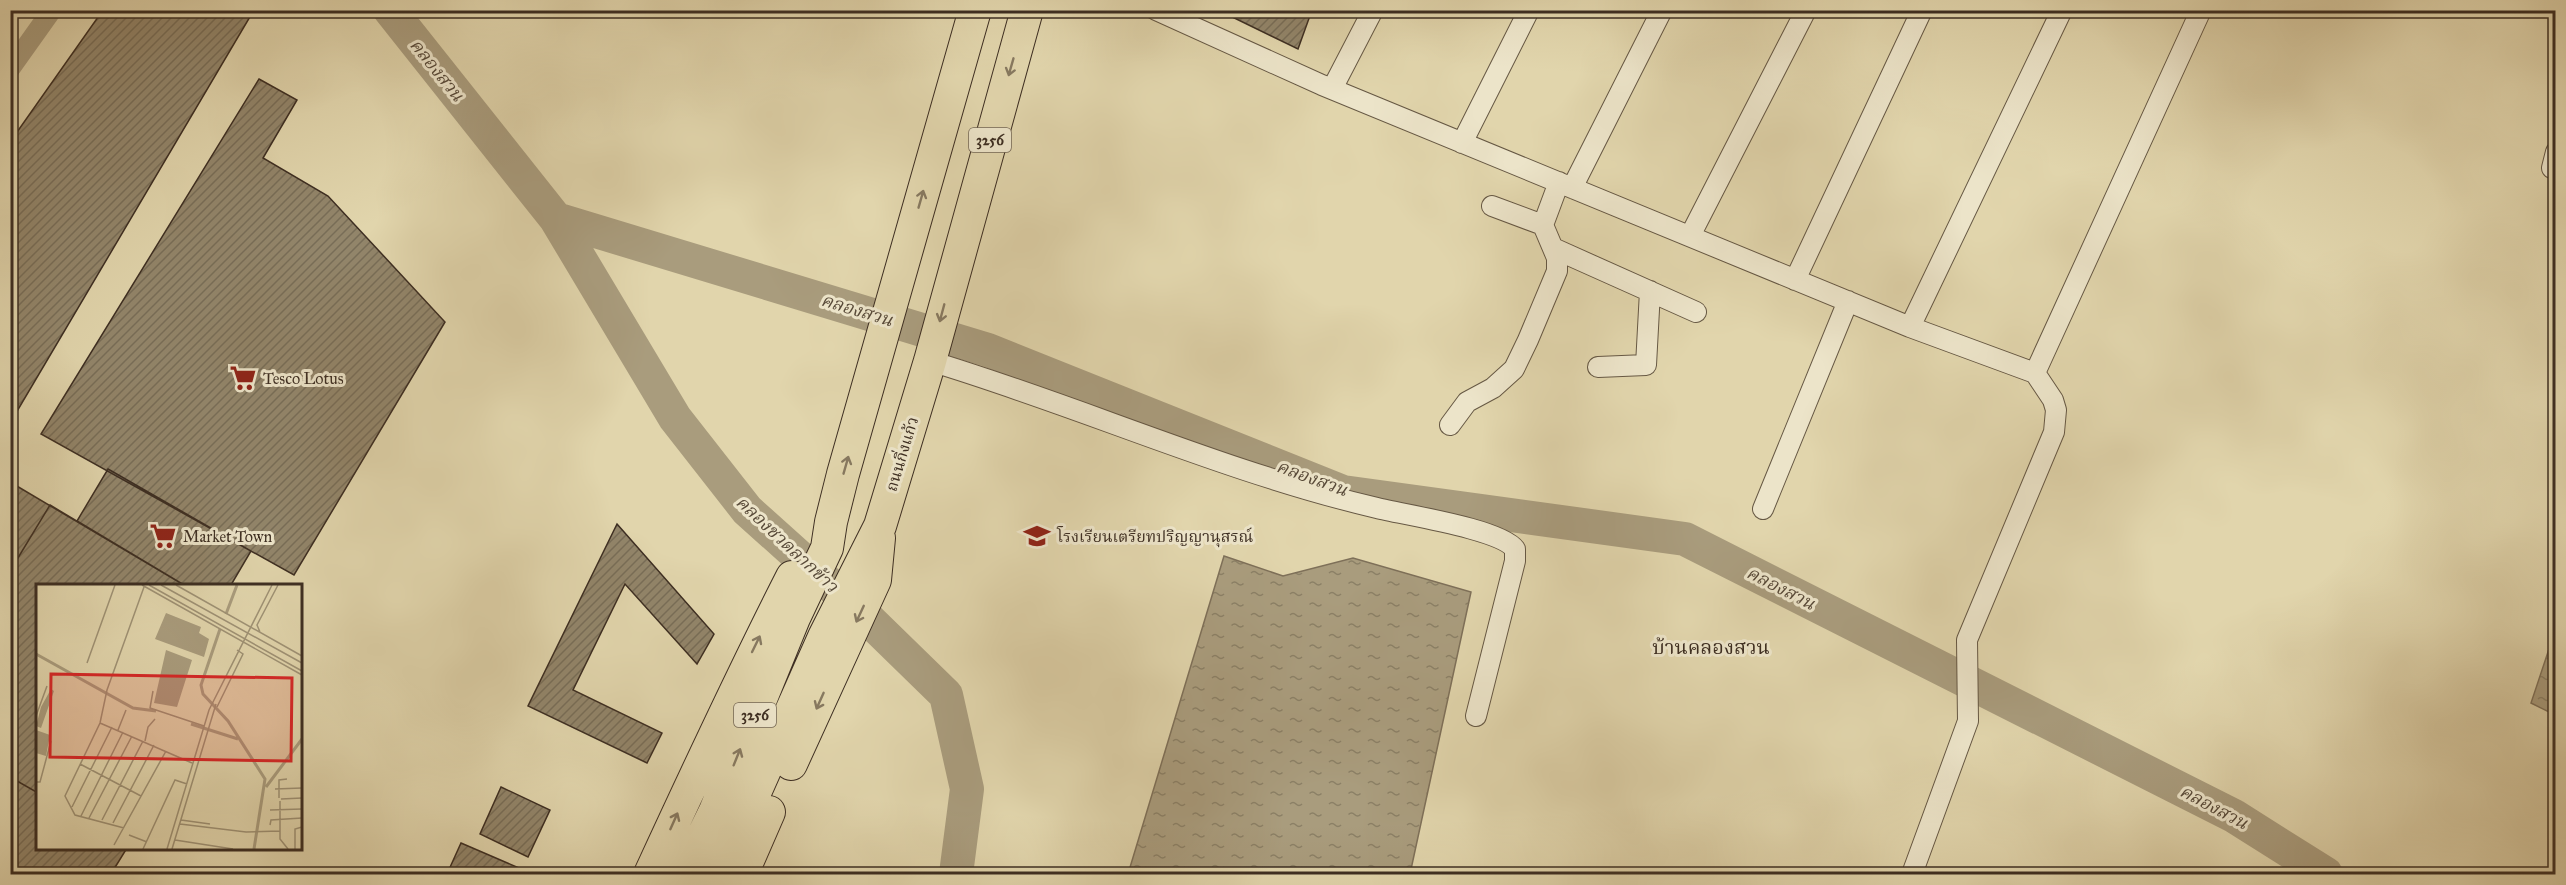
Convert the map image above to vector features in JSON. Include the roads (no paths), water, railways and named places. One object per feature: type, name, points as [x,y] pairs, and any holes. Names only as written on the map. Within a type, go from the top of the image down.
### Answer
[{"type":"main road","points":[[650,874],[725,710],[786,611],[823,536],[975,10]]},
{"type":"main road","name":"ถนนกิ่งแก้ว","points":[[684,874],[728,817],[834,642],[866,574],[930,359],[1027,10]]},
{"type":"main road","name":"ถนนกิ่งแก้ว","points":[[716,874],[728,817],[786,611]]},
{"type":"main road","points":[[742,874],[834,642]]},
{"type":"street","points":[[1156,10],[1332,89],[1462,143],[1910,327],[2035,373],[2053,400],[2056,410],[2054,432],[1967,640],[1968,721],[1912,874]]},
{"type":"street","points":[[1332,89],[1373,10]]},
{"type":"street","points":[[1462,143],[1529,10]]},
{"type":"street","points":[[1543,225],[1662,10]]},
{"type":"street","points":[[1690,236],[1806,10]]},
{"type":"street","points":[[1795,280],[1922,10]]},
{"type":"street","points":[[1910,327],[2062,10]]},
{"type":"street","points":[[2035,373],[2201,10]]},
{"type":"street","points":[[1450,425],[1467,402],[1493,388],[1514,369],[1557,271],[1557,258],[1543,225],[1492,206]]},
{"type":"street","points":[[1552,248],[1696,312]]},
{"type":"street","points":[[1598,367],[1646,365],[1650,291]]},
{"type":"street","points":[[1762,509],[1848,301]]},
{"type":"street","points":[[930,359],[1234,467],[1373,507],[1484,532],[1510,543],[1515,549],[1515,561],[1476,716]]},
{"type":"water","points":[[1224,556],[1283,576],[1353,558],[1471,592],[1410,874],[1128,874]]},
{"type":"water","points":[[2555,631],[2555,715],[2531,703]]},
{"type":"waterway","points":[[10,69],[52,10]]},
{"type":"waterway","name":"คลองชวดลากข้าว","points":[[390,10],[556,219],[675,418],[747,510],[866,617],[946,695],[967,789],[956,874]]},
{"type":"waterway","name":"คลองสวน","points":[[556,219],[988,350],[1343,492],[1685,539],[2234,816],[2326,874]]},
{"type":"place","name":"Tesco Lotus","points":[[243,378]]},
{"type":"place","name":"Market Town","points":[[163,536]]},
{"type":"place","name":"โรงเรียนเตรียทปริญญานุสรณ์","points":[[1037,536]]},
{"type":"district","name":"บ้านคลองสวน","points":[[1711,647]]}]
